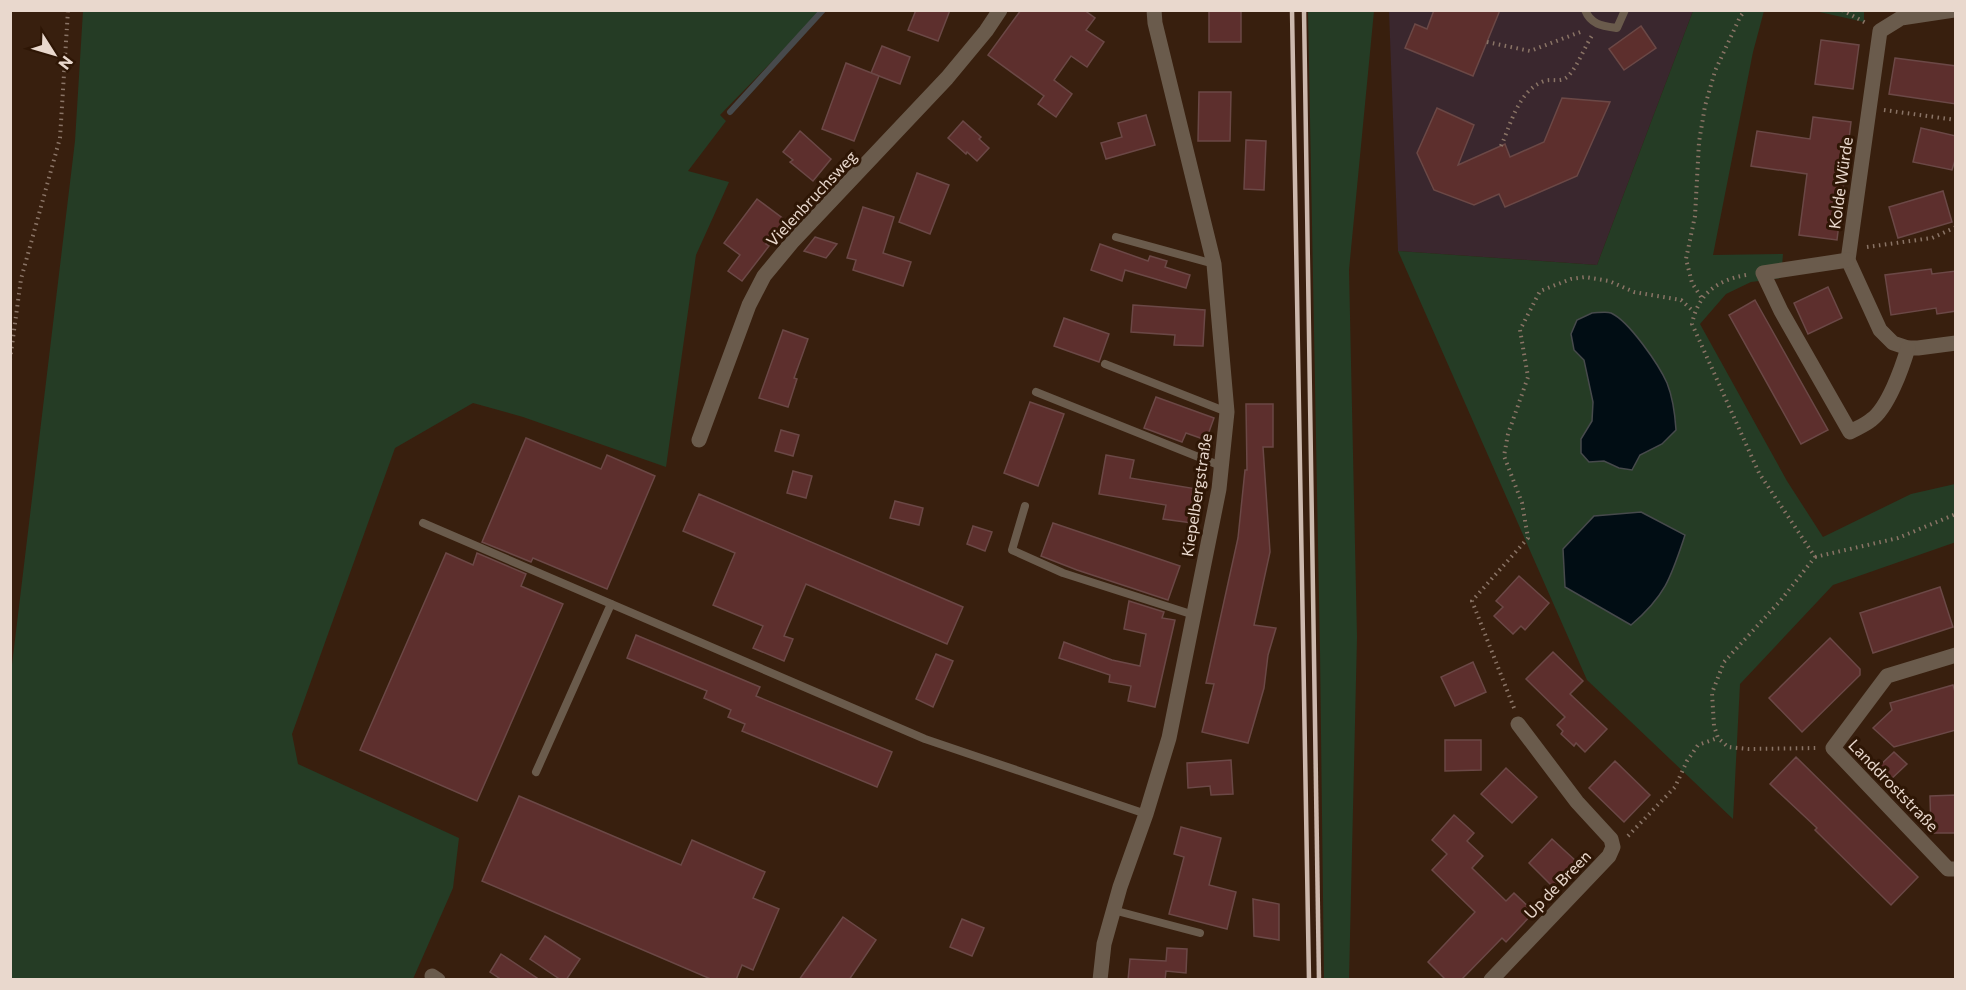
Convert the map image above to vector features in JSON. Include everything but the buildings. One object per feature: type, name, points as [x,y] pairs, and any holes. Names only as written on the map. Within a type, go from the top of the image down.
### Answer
[{"type":"street","name":"Vielenbruchsweg","points":[[699,440],[749,305],[764,276],[793,241],[947,78],[986,31],[1000,10]]},
{"type":"street","name":"Kiepelbergstraße","points":[[1100,980],[1104,944],[1113,910],[1169,738],[1219,489],[1227,412],[1214,264],[1155,24],[1155,10]]},
{"type":"street","points":[[1880,31],[1901,18],[1954,10]]},
{"type":"street","name":"Kolde Würde","points":[[1849,254],[1880,31]]},
{"type":"street","points":[[1908,348],[1904,362],[1881,411],[1871,421],[1850,432],[1781,311],[1763,273],[1849,254],[1880,330],[1893,343],[1908,348],[1956,343]]},
{"type":"street","points":[[1833,747],[1887,676],[1956,655]]},
{"type":"street","name":"Up de Breen","points":[[1491,980],[1609,856],[1613,847],[1611,839],[1577,802],[1518,724]]},
{"type":"street","name":"Landdroststraße","points":[[1833,747],[1948,869],[1956,870]]},
{"type":"lane","points":[[1585,10],[1586,15],[1598,26],[1617,28],[1625,10]]},
{"type":"lane","points":[[1116,237],[1214,264]]},
{"type":"lane","points":[[1105,364],[1227,412]]},
{"type":"lane","points":[[1036,393],[1221,466]]},
{"type":"lane","points":[[1025,507],[1012,550],[1063,573],[1194,615]]},
{"type":"lane","points":[[423,523],[925,739],[1146,814]]},
{"type":"lane","points":[[536,771],[611,604]]},
{"type":"lane","points":[[1113,910],[1200,933]]},
{"type":"path","points":[[10,360],[21,279],[60,138],[68,10]]},
{"type":"path","points":[[1701,297],[1692,283],[1686,259],[1695,216],[1700,133],[1715,71],[1744,10]]},
{"type":"path","points":[[1842,10],[1880,31]]},
{"type":"path","points":[[1487,42],[1530,51],[1598,26]]},
{"type":"path","points":[[1501,146],[1520,101],[1544,81],[1562,80],[1569,75],[1598,26]]},
{"type":"path","points":[[1868,108],[1956,120]]},
{"type":"path","points":[[1849,254],[1932,238],[1956,227]]},
{"type":"path","points":[[1763,273],[1738,277],[1718,284],[1701,297],[1694,312],[1692,324],[1759,473],[1815,557]]},
{"type":"path","points":[[1511,697],[1472,601],[1528,538],[1522,503],[1504,456],[1508,434],[1528,377],[1520,330],[1540,291],[1571,279],[1585,277],[1609,281],[1635,292],[1681,300],[1694,312]]},
{"type":"path","points":[[1833,747],[1749,749],[1728,747],[1718,738],[1714,726],[1712,693],[1724,662],[1815,557],[1898,538],[1956,514]]},
{"type":"path","points":[[1613,847],[1630,835],[1675,787],[1687,761],[1698,745],[1718,738]]},
{"type":"shaded area","points":[[1389,11],[1693,11],[1597,265],[1398,251]]},
{"type":"shaded area","points":[[1592,313],[1611,313],[1626,325],[1643,344],[1667,383],[1671,394],[1676,430],[1662,444],[1640,455],[1632,470],[1619,468],[1604,461],[1589,462],[1581,453],[1581,439],[1592,421],[1593,402],[1584,360],[1574,350],[1571,334],[1577,320]]},
{"type":"shaded area","points":[[1641,512],[1685,535],[1676,563],[1660,594],[1631,625],[1565,587],[1563,549],[1594,516]]},
{"type":"green space","points":[[83,11],[819,11],[720,115],[726,121],[688,171],[729,182],[696,255],[666,467],[523,417],[473,403],[395,448],[292,734],[298,764],[459,838],[453,888],[413,979],[11,979],[11,673],[75,141]]},
{"type":"green space","points":[[1308,11],[1374,11],[1349,270],[1357,637],[1349,980],[1324,979]]},
{"type":"green space","points":[[1693,11],[1764,11],[1753,52],[1713,255],[1783,254],[1781,278],[1751,282],[1726,294],[1700,324],[1787,481],[1823,537],[1911,494],[1955,484],[1956,542],[1833,585],[1740,684],[1733,819],[1587,680],[1398,251],[1597,265]]},
{"type":"green space","points":[[1815,11],[1864,11],[1864,22]]},
{"type":"waterway","points":[[730,112],[823,10]]},
{"type":"railway","points":[[1292,10],[1309,980]]},
{"type":"railway","points":[[1304,10],[1319,980]]}]
